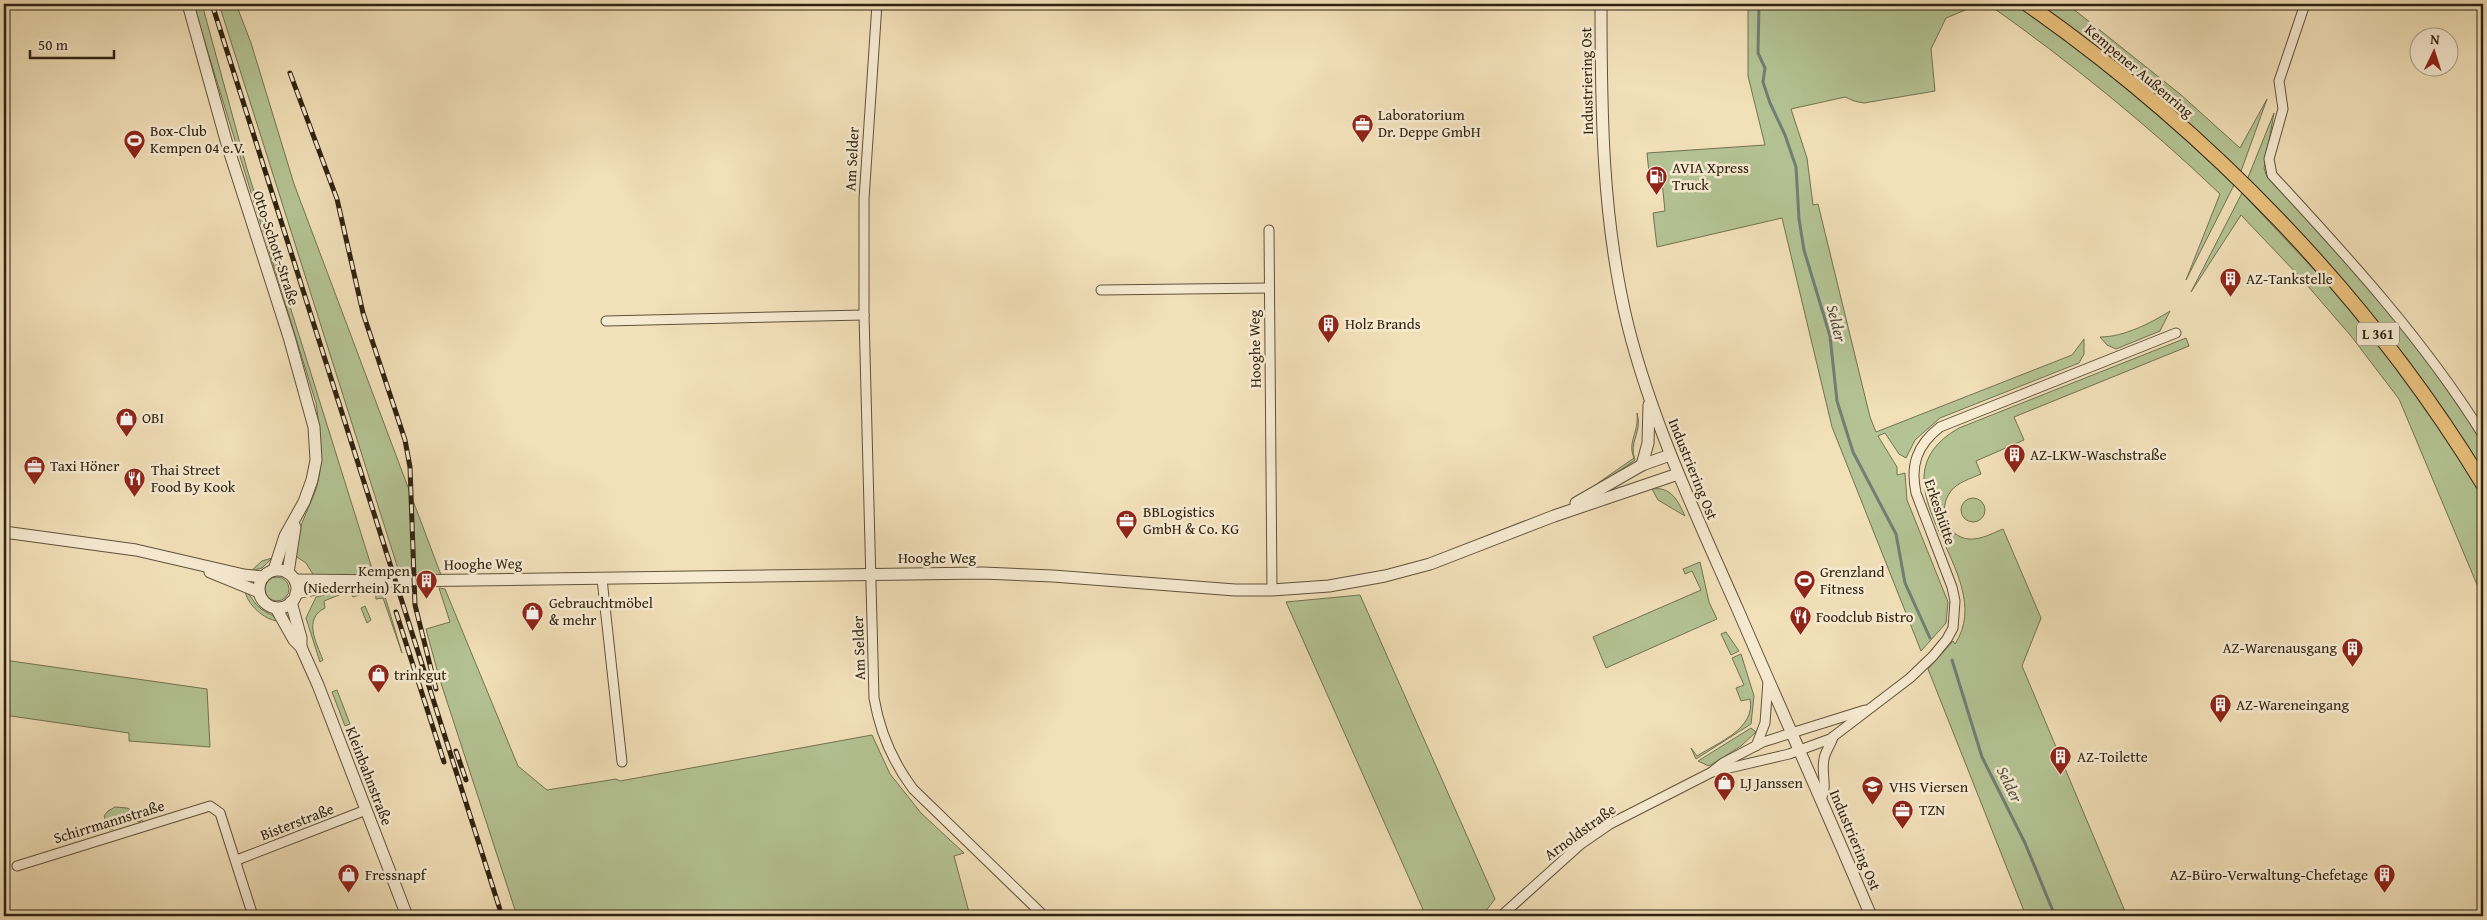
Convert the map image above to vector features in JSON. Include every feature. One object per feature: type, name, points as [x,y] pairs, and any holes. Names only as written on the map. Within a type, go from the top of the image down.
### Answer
[{"type":"main road","name":"Kempener Außenring","points":[[2028,4],[2092,51],[2166,112],[2256,197],[2365,317],[2460,446],[2483,484]]},
{"type":"street","name":"Otto-Schott-Straße","points":[[188,4],[227,144],[309,402],[316,438],[316,460],[312,480],[292,537],[291,576]]},
{"type":"street","name":"Am Selder","points":[[877,4],[864,199],[864,316],[874,698],[878,721],[887,747],[898,769],[928,806],[1044,916]]},
{"type":"street","name":"Industriering Ost","points":[[1601,4],[1601,94],[1608,212],[1628,326],[1670,455],[1871,916]]},
{"type":"street","points":[[2305,4],[2279,81],[2283,109],[2269,159],[2272,175],[2364,275],[2467,409],[2483,435]]},
{"type":"street","name":"Hooghe Weg","points":[[1269,230],[1272,590]]},
{"type":"street","name":"Hooghe Weg","points":[[1101,290],[1269,288]]},
{"type":"street","points":[[606,321],[864,316]]},
{"type":"street","name":"Erkeshütte","points":[[1800,751],[1834,737],[1910,678],[1933,656],[1947,639],[1955,615],[1952,587],[1916,494],[1913,478],[1917,452],[1923,441],[1940,427],[2176,333]]},
{"type":"street","points":[[1642,465],[1648,443],[1649,395]]},
{"type":"street","name":"Hooghe Weg","points":[[1554,516],[1642,465],[1670,455]]},
{"type":"street","name":"Hooghe Weg","points":[[291,576],[365,581],[602,579],[870,573],[1014,574],[1235,590],[1272,590],[1329,586],[1385,576],[1430,564],[1554,516],[1678,474]]},
{"type":"street","name":"Otto-Schott-Straße","points":[[274,570],[285,536],[304,502]]},
{"type":"street","points":[[4,532],[136,550],[263,577]]},
{"type":"street","points":[[186,562],[259,592],[265,602],[276,608],[294,597],[291,576],[274,570],[263,577],[259,592]]},
{"type":"street","points":[[602,579],[622,762]]},
{"type":"street","name":"Hooghe Weg","points":[[294,597],[365,581]]},
{"type":"street","name":"Kleinbahnstraße","points":[[294,597],[301,647],[407,916]]},
{"type":"street","name":"Kleinbahnstraße","points":[[276,608],[294,640],[301,647]]},
{"type":"street","points":[[1756,746],[1765,724],[1768,682]]},
{"type":"street","name":"Erkeshütte","points":[[1792,734],[1868,709]]},
{"type":"street","name":"Arnoldstraße","points":[[1501,916],[1581,844],[1610,824],[1712,772],[1723,763],[1756,746],[1792,734]]},
{"type":"street","points":[[1821,799],[1826,790],[1823,769],[1824,756],[1834,737]]},
{"type":"street","name":"Arnoldstraße","points":[[1712,772],[1800,751]]},
{"type":"street","name":"Schirrmannstraße","points":[[16,866],[210,806],[220,813],[237,860]]},
{"type":"street","name":"Bisterstraße","points":[[237,860],[366,810]]},
{"type":"street","points":[[237,860],[253,916]]},
{"type":"green space","points":[[193,4],[202,4],[247,169],[374,575],[314,576],[306,563],[294,555],[299,530],[315,492],[320,470],[321,448],[316,403]]},
{"type":"green space","points":[[219,4],[236,4],[251,43],[294,184],[441,575],[400,575]]},
{"type":"green space","points":[[1748,4],[1971,4],[1970,8],[1946,18],[1931,49],[1935,91],[1864,103],[1845,97],[1791,109],[1807,158],[1813,205],[1818,204],[1870,417],[1876,432],[2072,355],[2084,339],[2084,354],[2079,363],[1940,418],[1915,440],[1906,458],[1899,454],[1885,433],[1878,436],[1897,467],[1897,475],[1905,473],[1907,500],[1948,602],[1946,623],[1921,651],[1832,427],[1782,218],[1657,247],[1653,213],[1665,211],[1662,182],[1650,183],[1647,153],[1765,145],[1748,76]]},
{"type":"green space","points":[[1988,4],[2017,4],[2028,11],[2134,95],[2234,185],[2186,280],[2220,194],[2165,143],[2108,95],[2049,48]]},
{"type":"green space","points":[[2039,4],[2067,4],[2180,94],[2240,148],[2267,99],[2240,174],[2168,104]]},
{"type":"green space","points":[[2274,113],[2264,168],[2267,177],[2361,278],[2427,361],[2483,442],[2483,472],[2407,360],[2247,180]]},
{"type":"green space","points":[[2242,193],[2337,294],[2397,369],[2455,449],[2483,495],[2483,599],[2399,399],[2351,336],[2300,277],[2241,215],[2191,292]]},
{"type":"green space","points":[[2170,311],[2160,331],[2116,349],[2107,345],[2100,337],[2128,332]]},
{"type":"green space","points":[[2186,338],[2189,346],[2014,417],[2024,440],[1976,461],[1981,474],[1957,485],[1947,498],[1944,514],[1946,521],[1950,528],[1961,537],[1969,539],[1978,538],[2003,529],[2041,618],[2022,666],[2127,916],[2026,916],[1928,669],[1953,641],[1955,644],[1965,617],[1962,588],[1928,502],[1924,475],[1933,450],[1959,428]]},
{"type":"green space","points":[[1637,413],[1638,426],[1633,447],[1635,460],[1598,486],[1598,483],[1634,458],[1632,452],[1632,442]]},
{"type":"green space","points":[[1652,489],[1669,492],[1685,516],[1658,500]]},
{"type":"green space","points":[[1973,498],[1981,502],[1985,510],[1981,518],[1973,522],[1965,518],[1961,510],[1965,502]]},
{"type":"green space","points":[[272,558],[262,568],[251,571],[262,561]]},
{"type":"green space","points":[[1700,562],[1709,602],[1717,619],[1606,668],[1593,637],[1701,590],[1692,571],[1685,574],[1683,569]]},
{"type":"green space","points":[[277,577],[286,580],[289,589],[286,598],[277,601],[268,598],[265,589],[268,580]]},
{"type":"green space","points":[[439,588],[445,589],[518,766],[547,790],[616,779],[620,781],[872,735],[890,774],[921,813],[964,853],[954,856],[970,916],[517,916],[439,677],[426,629],[450,622]]},
{"type":"green space","points":[[366,590],[365,593],[353,597],[349,591],[324,601],[325,608],[314,618],[313,625],[315,639],[323,660],[320,662],[306,618],[316,597],[342,591]]},
{"type":"green space","points":[[375,590],[383,590],[402,653],[383,598],[376,599]]},
{"type":"green space","points":[[245,591],[259,607],[278,621],[267,618],[257,610],[249,601]]},
{"type":"green space","points":[[1360,595],[1495,899],[1482,916],[1426,916],[1286,602]]},
{"type":"green space","points":[[365,606],[371,620],[367,623],[361,608]]},
{"type":"green space","points":[[1726,632],[1739,651],[1731,655],[1721,634]]},
{"type":"green space","points":[[1741,654],[1754,696],[1751,724],[1696,759],[1691,748],[1697,756],[1733,734],[1747,719],[1750,710],[1750,699],[1741,701],[1736,688],[1744,685],[1732,658]]},
{"type":"green space","points":[[4,660],[207,689],[210,747],[129,741],[129,733],[4,715]]},
{"type":"green space","points":[[337,690],[350,724],[345,726],[332,692]]},
{"type":"green space","points":[[1751,728],[1756,732],[1741,746],[1709,766],[1698,761]]},
{"type":"green space","points":[[115,807],[127,808],[140,814],[143,820],[138,822],[135,814],[111,820],[113,829],[109,830],[104,816]]},
{"type":"waterway","name":"Selder","points":[[1759,4],[1758,53],[1765,68],[1763,82],[1796,167],[1799,219],[1804,250],[1830,336],[1837,401],[1853,452],[1896,534],[1905,583],[1930,638]]},
{"type":"waterway","name":"Selder","points":[[1952,660],[1982,757],[2025,843],[2055,916]]},
{"type":"railway","points":[[212,4],[502,916]]},
{"type":"railway","points":[[290,73],[337,199],[363,313],[405,440],[410,467],[415,605],[436,689]]},
{"type":"railway","points":[[396,612],[444,762]]},
{"type":"railway","points":[[456,751],[466,780]]},
{"type":"place","name":"Laboratorium Dr. Deppe GmbH","points":[[1362,143]]},
{"type":"place","name":"Box-Club Kempen 04 e.V.","points":[[134,159]]},
{"type":"place","name":"AVIA Xpress Truck","points":[[1656,196]]},
{"type":"place","name":"AZ-Tankstelle","points":[[2230,298]]},
{"type":"place","name":"Holz Brands","points":[[1329,343]]},
{"type":"place","name":"OBI","points":[[126,437]]},
{"type":"place","name":"AZ-LKW-Waschstraße","points":[[2014,474]]},
{"type":"place","name":"Taxi Höner","points":[[34,485]]},
{"type":"place","name":"Thai Street Food By Kook","points":[[135,498]]},
{"type":"place","name":"BBLogistics GmbH & Co. KG","points":[[1127,540]]},
{"type":"place","name":"Kempen (Niederrhein) Kn","points":[[426,599]]},
{"type":"place","name":"Grenzland Fitness","points":[[1804,600]]},
{"type":"place","name":"Gebrauchtmöbel & mehr","points":[[533,631]]},
{"type":"place","name":"Foodclub Bistro","points":[[1800,636]]},
{"type":"place","name":"AZ-Warenausgang","points":[[2353,667]]},
{"type":"place","name":"trinkgut","points":[[378,694]]},
{"type":"place","name":"AZ-Wareneingang","points":[[2220,724]]},
{"type":"place","name":"AZ-Toilette","points":[[2061,776]]},
{"type":"place","name":"LJ Janssen","points":[[1724,802]]},
{"type":"place","name":"VHS Viersen","points":[[1873,806]]},
{"type":"place","name":"TZN","points":[[1903,829]]},
{"type":"place","name":"Fressnapf","points":[[349,894]]},
{"type":"place","name":"AZ-Büro-Verwaltung-Chefetage","points":[[2384,894]]}]
